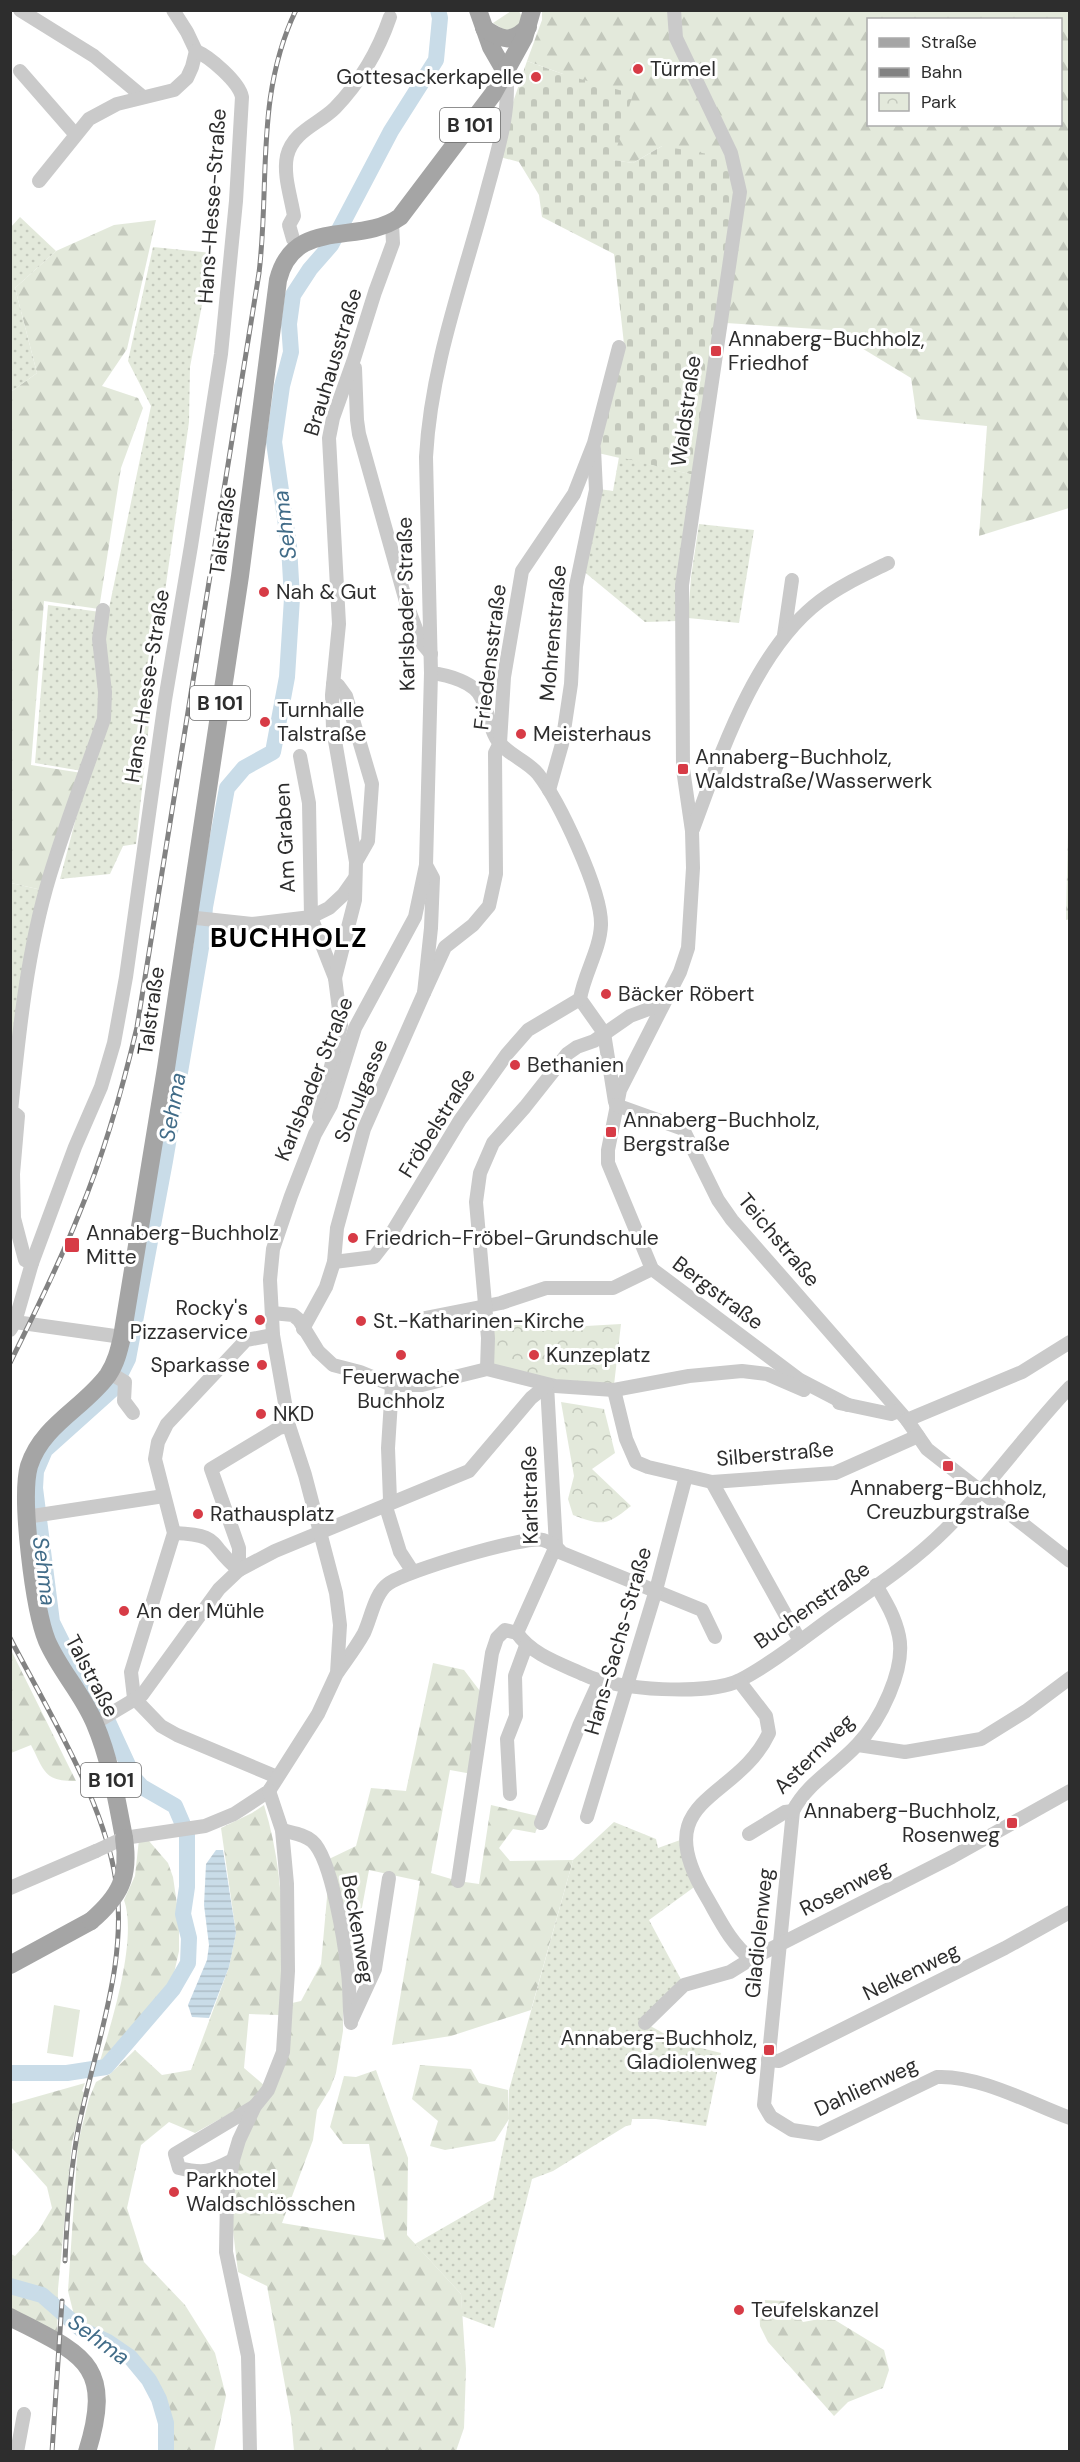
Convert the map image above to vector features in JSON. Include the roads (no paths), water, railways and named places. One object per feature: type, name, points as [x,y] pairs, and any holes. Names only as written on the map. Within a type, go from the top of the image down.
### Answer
[{"type":"main road","name":"B 101","points":[[481,19],[497,37],[508,40],[518,37],[530,19]]},
{"type":"main road","name":"Karlsbader Straße","points":[[481,19],[499,64],[506,73]]},
{"type":"main road","name":"B 101","points":[[299,246],[323,236],[362,231],[392,223],[408,209],[493,94],[506,73],[530,19]]},
{"type":"main road","name":"Talstraße","points":[[10,1965],[91,1921],[114,1897],[123,1881],[127,1867],[124,1838],[98,1722],[46,1640],[37,1599],[35,1516],[26,1484],[28,1469],[38,1446],[53,1427],[116,1377],[117,1357],[123,1336],[191,917],[240,576],[276,290],[285,261],[299,246]]},
{"type":"main road","points":[[10,2317],[68,2347],[91,2372],[98,2399],[87,2451]]},
{"type":"street","points":[[20,10],[94,56],[143,97]]},
{"type":"street","points":[[39,181],[89,119],[105,109],[174,90],[187,78],[196,51],[188,32],[174,10]]},
{"type":"street","name":"Waldstraße","points":[[674,10],[676,38],[731,153],[740,192],[682,585],[684,769],[692,831]]},
{"type":"street","points":[[299,246],[289,225],[294,216],[286,172],[287,155],[299,134],[334,109],[368,68],[380,46],[390,17]]},
{"type":"street","name":"Hans-Hesse-Straße","points":[[13,1326],[32,1263],[75,1147],[101,1087],[114,1043],[126,977],[165,700],[221,354],[236,201],[242,97],[240,90],[216,65],[204,54],[196,51]]},
{"type":"street","points":[[20,71],[75,134]]},
{"type":"street","name":"Karlsbader Straße","points":[[10,1888],[124,1838],[197,1828],[234,1814],[269,1791],[318,1714],[337,1673],[340,1624],[336,1593],[321,1533],[289,1426],[273,1335],[270,1280],[273,1249],[315,1134],[331,1105],[355,1028],[415,917],[426,865],[431,673],[427,424],[448,322],[476,231],[496,153],[507,95],[506,73]]},
{"type":"street","name":"Brauhausstraße","points":[[335,978],[356,900],[356,862],[333,729],[333,684],[339,624],[328,453],[329,438],[333,418],[393,243],[392,223]]},
{"type":"street","name":"Friedensstraße","points":[[423,993],[445,947],[473,925],[489,906],[496,874],[495,753],[500,743],[504,677],[522,571],[574,494],[594,443],[619,347]]},
{"type":"street","points":[[354,359],[359,435],[407,605],[421,642],[431,654]]},
{"type":"street","name":"Mohrenstraße","points":[[549,790],[562,744],[571,684],[576,586],[596,490],[594,443]]},
{"type":"street","points":[[692,831],[730,731],[772,652],[783,637],[801,617],[838,588],[888,564]]},
{"type":"street","points":[[783,637],[792,580]]},
{"type":"street","points":[[32,1263],[25,1260],[14,1218],[13,1174],[18,1116],[11,1112],[23,997],[49,876],[104,719],[105,692],[99,639],[103,610]]},
{"type":"street","points":[[431,673],[456,679],[472,687],[482,697],[496,738],[536,771],[549,790],[592,879],[600,910],[601,926],[596,948],[583,982],[580,999],[604,1034],[611,1089],[616,1105]]},
{"type":"street","points":[[333,684],[338,685],[346,696],[372,784],[368,841],[356,862]]},
{"type":"street","name":"Am Graben","points":[[300,756],[309,803],[311,917]]},
{"type":"street","name":"Bergstraße","points":[[692,831],[693,868],[688,948],[680,972],[620,1090],[608,1164],[651,1269],[800,1380],[848,1405]]},
{"type":"street","name":"Schulgasse","points":[[303,1329],[326,1287],[334,1262],[338,1228],[364,1129],[423,993],[431,928],[433,878],[426,865]]},
{"type":"street","points":[[191,917],[252,924],[311,917],[329,908],[343,896],[355,878]]},
{"type":"street","points":[[311,917],[335,978],[341,1025],[315,1134]]},
{"type":"street","name":"Fröbelstraße","points":[[334,1262],[374,1257],[400,1220],[465,1113],[507,1054],[528,1030],[580,999]]},
{"type":"street","points":[[488,1369],[488,1338],[476,1188],[493,1143],[525,1107],[567,1053],[594,1041],[630,1016],[662,1004]]},
{"type":"street","name":"Teichstraße","points":[[616,1105],[683,1128],[718,1200],[732,1220],[902,1416],[927,1449],[1070,1561]]},
{"type":"street","points":[[424,1318],[501,1303],[546,1288],[613,1288],[651,1269]]},
{"type":"street","points":[[272,1313],[293,1315],[299,1320],[318,1351],[333,1365],[360,1372],[392,1385],[422,1385],[488,1369],[547,1385],[614,1390],[689,1376],[742,1371],[767,1374],[824,1399],[902,1416],[1022,1372],[1070,1342]]},
{"type":"street","points":[[13,1326],[123,1336]]},
{"type":"street","points":[[273,1335],[246,1340],[167,1424],[158,1442],[155,1459],[174,1533],[131,1672],[134,1698],[161,1726],[277,1777]]},
{"type":"street","points":[[116,1377],[124,1401],[133,1413]]},
{"type":"street","points":[[392,1385],[388,1448],[390,1500],[386,1507],[400,1552],[413,1572]]},
{"type":"street","points":[[98,1722],[142,1695],[219,1589],[239,1570],[275,1551],[469,1471],[531,1398],[547,1385]]},
{"type":"street","name":"Karlstraße","points":[[517,1633],[556,1546],[547,1385]]},
{"type":"street","name":"Buchenstraße","points":[[517,1633],[526,1646],[599,1682],[627,1687],[683,1689],[739,1681],[800,1641],[922,1552],[980,1491],[1070,1387]]},
{"type":"street","name":"Silberstraße","points":[[614,1390],[626,1439],[636,1462],[712,1482],[835,1473],[918,1436]]},
{"type":"street","points":[[239,1570],[239,1548],[211,1469],[279,1428],[289,1426]]},
{"type":"street","name":"Hans-Sachs-Straße","points":[[587,1817],[656,1590],[686,1476]]},
{"type":"street","points":[[712,1482],[800,1641]]},
{"type":"street","points":[[35,1516],[164,1496]]},
{"type":"street","points":[[174,1533],[195,1533],[207,1537],[217,1544],[229,1561],[239,1570]]},
{"type":"street","points":[[337,1673],[363,1634],[387,1584],[413,1572],[478,1551],[541,1539],[556,1546],[562,1552],[702,1610],[715,1637]]},
{"type":"street","name":"Asternweg","points":[[749,1834],[785,1812],[793,1811],[799,1798],[858,1744],[883,1709],[900,1661],[900,1638],[893,1614],[876,1585]]},
{"type":"street","points":[[458,1881],[492,1653],[497,1638],[505,1630],[517,1633]]},
{"type":"street","points":[[510,1794],[507,1738],[516,1716],[515,1676],[526,1646]]},
{"type":"street","points":[[858,1744],[905,1752],[981,1739],[1026,1711],[1070,1678]]},
{"type":"street","points":[[739,1681],[766,1716],[769,1733],[755,1758],[701,1803],[689,1821],[686,1846],[699,1885],[737,1949],[751,1959]]},
{"type":"street","points":[[541,1823],[599,1682]]},
{"type":"street","points":[[250,2451],[248,2356],[226,2252],[227,2196],[233,2160],[255,2106],[268,2090],[283,2052],[288,1971],[287,1884],[282,1830],[269,1791]]},
{"type":"street","name":"Rosenweg","points":[[645,2023],[684,1986],[730,1972],[751,1959],[952,1857],[1070,1791]]},
{"type":"street","name":"Gladiolenweg","points":[[768,2060],[793,1811]]},
{"type":"street","name":"Beckenweg","points":[[282,1830],[300,1834],[312,1841],[323,1858],[335,1900],[348,1975],[351,2024],[375,1969],[389,1878]]},
{"type":"street","name":"Nelkenweg","points":[[768,2060],[778,2061],[1005,1948],[1070,1912]]},
{"type":"street","name":"Dahlienweg","points":[[768,2060],[764,2105],[771,2117],[792,2130],[803,2133],[819,2134],[830,2130],[937,2077],[972,2081],[1070,2118]]},
{"type":"street","points":[[233,2160],[211,2171],[197,2172],[178,2168],[175,2154],[255,2106]]},
{"type":"street","points":[[16,2451],[24,2414]]},
{"type":"water","points":[[216,1850],[223,1850],[236,1933],[229,1967],[209,2018],[192,2017],[188,2005],[207,1960],[209,1945],[204,1905],[206,1864]]},
{"type":"waterway","name":"Sehma","points":[[10,2073],[67,2073],[106,2067],[173,1989],[188,1963],[189,1938],[183,1914],[187,1887],[187,1834],[175,1806],[142,1787],[134,1778],[99,1702],[52,1622],[35,1488],[36,1471],[45,1450],[113,1389],[128,1359],[165,1161],[202,942],[205,907],[227,788],[244,768],[273,752],[287,677],[292,598],[289,546],[274,442],[282,386],[291,352],[289,324],[293,295],[310,269],[331,245],[391,131],[436,60],[440,18],[438,10]]},
{"type":"waterway","name":"Sehma","points":[[10,2286],[42,2295],[82,2330],[108,2342],[130,2357],[149,2380],[159,2399],[166,2423],[166,2452]]},
{"type":"railway","points":[[10,1363],[55,1271],[88,1191],[112,1122],[137,1027],[259,273],[266,140],[274,74],[283,42],[296,10]]},
{"type":"railway","points":[[10,1638],[55,1722],[97,1811],[114,1870],[118,1902],[115,1967],[73,2159],[65,2261]]},
{"type":"railway","points":[[52,2452],[62,2301]]},
{"type":"place","name":"Türmel","points":[[638,69]]},
{"type":"place","name":"Gottesackerkapelle","points":[[536,77]]},
{"type":"place","name":"Annaberg-Buchholz, Friedhof","points":[[716,351]]},
{"type":"place","name":"Nah & Gut","points":[[264,592]]},
{"type":"place","name":"Turnhalle Talstraße","points":[[265,722]]},
{"type":"place","name":"Meisterhaus","points":[[521,734]]},
{"type":"place","name":"Annaberg-Buchholz, Waldstraße/Wasserwerk","points":[[683,769]]},
{"type":"place","name":"Bäcker Röbert","points":[[606,994]]},
{"type":"place","name":"Bethanien","points":[[515,1065]]},
{"type":"place","name":"Annaberg-Buchholz, Bergstraße","points":[[611,1132]]},
{"type":"place","name":"Friedrich-Fröbel-Grundschule","points":[[353,1238]]},
{"type":"place","name":"Annaberg-Buchholz Mitte","points":[[72,1245]]},
{"type":"place","name":"Rocky's Pizzaservice","points":[[260,1320]]},
{"type":"place","name":"St.-Katharinen-Kirche","points":[[361,1321]]},
{"type":"place","name":"Feuerwache Buchholz","points":[[401,1355]]},
{"type":"place","name":"Kunzeplatz","points":[[534,1355]]},
{"type":"place","name":"Sparkasse","points":[[262,1365]]},
{"type":"place","name":"NKD","points":[[261,1414]]},
{"type":"place","name":"Annaberg-Buchholz, Creuzburgstraße","points":[[948,1466]]},
{"type":"place","name":"Rathausplatz","points":[[198,1514]]},
{"type":"place","name":"An der Mühle","points":[[124,1611]]},
{"type":"place","name":"Annaberg-Buchholz, Rosenweg","points":[[1012,1823]]},
{"type":"place","name":"Annaberg-Buchholz, Gladiolenweg","points":[[769,2050]]},
{"type":"place","name":"Parkhotel Waldschlösschen","points":[[174,2192]]},
{"type":"place","name":"Teufelskanzel","points":[[739,2310]]},
{"type":"district","name":"BUCHHOLZ","points":[[289,938]]}]
